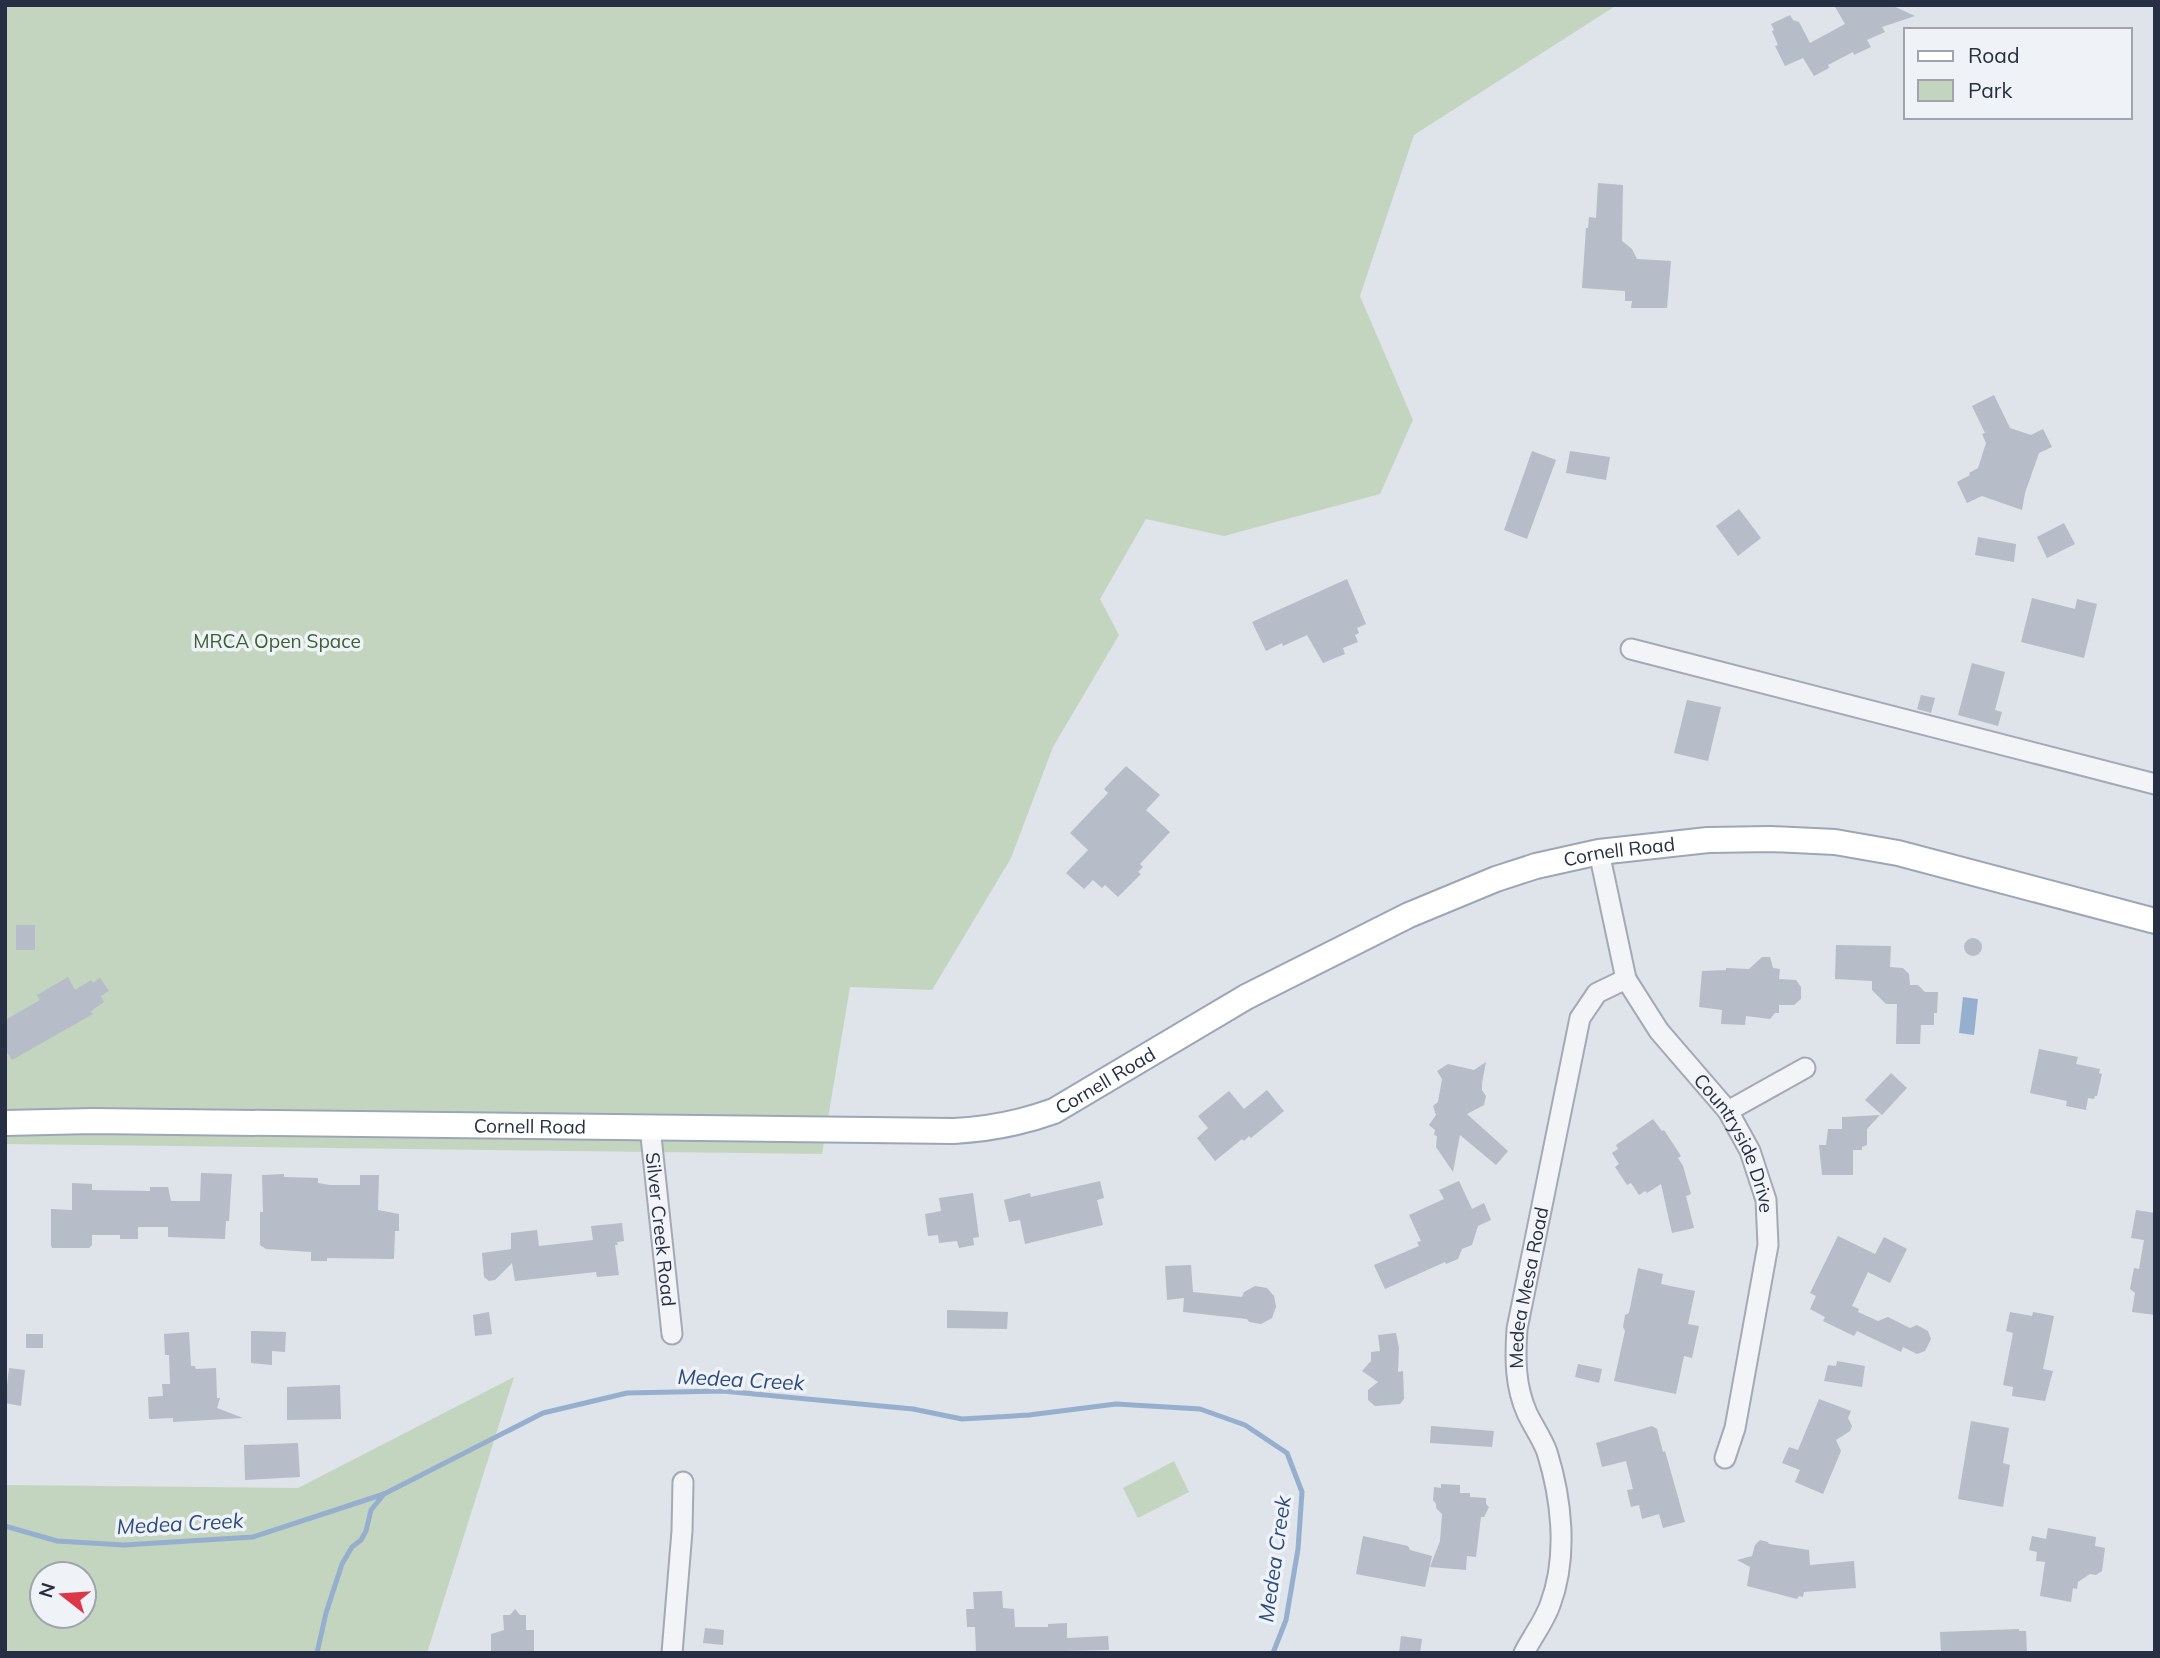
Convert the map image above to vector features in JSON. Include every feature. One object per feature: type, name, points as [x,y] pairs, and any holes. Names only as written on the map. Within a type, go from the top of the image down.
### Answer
[{"type":"main road","name":"Cornell Road","points":[[5,1123],[93,1121],[954,1131],[1020,1123],[1054,1111],[1246,997],[1409,915],[1496,879],[1536,866],[1599,852],[1707,839],[1835,842],[1898,853],[2155,921]]},
{"type":"street","points":[[1630,649],[2155,784]]},
{"type":"street","name":"Countryside Drive","points":[[1599,852],[1626,979],[1659,1031],[1728,1111],[1750,1151],[1766,1200],[1768,1245],[1735,1428],[1725,1458]]},
{"type":"street","name":"Medea Mesa Road","points":[[1524,1653],[1550,1605],[1562,1554],[1559,1508],[1546,1451],[1526,1411],[1518,1387],[1515,1360],[1517,1329],[1580,1018],[1597,993],[1626,979]]},
{"type":"street","points":[[1728,1111],[1805,1068]]},
{"type":"street","name":"Silver Creek Road","points":[[650,1127],[673,1334]]},
{"type":"street","points":[[672,1653],[682,1531],[682,1482]]},
{"type":"green space","name":"MRCA Open Space","points":[[5,5],[1617,5],[1414,135],[1360,296],[1413,420],[1380,494],[1224,536],[1146,519],[1100,599],[1119,635],[1053,747],[1011,858],[932,990],[850,987],[822,1154],[5,1144]]},
{"type":"green space","points":[[514,1377],[427,1653],[5,1653],[5,1485],[298,1488]]},
{"type":"green space","points":[[1174,1461],[1189,1492],[1138,1518],[1123,1488]]},
{"type":"water","points":[[1963,997],[1978,999],[1974,1035],[1959,1033]]},
{"type":"building","points":[[1834,5],[1891,5],[1915,16],[1882,27],[1885,32],[1867,40],[1871,47],[1854,55],[1853,52],[1814,76],[1803,58],[1785,66],[1775,46],[1778,45],[1771,24],[1790,15],[1793,20],[1799,22],[1810,43],[1845,24]]},
{"type":"building","points":[[1598,183],[1623,185],[1622,241],[1632,249],[1637,259],[1671,261],[1667,308],[1631,308],[1632,301],[1625,301],[1625,291],[1582,288],[1586,228],[1589,217],[1596,218]]},
{"type":"building","points":[[1994,395],[2010,428],[2031,435],[2043,429],[2052,447],[2039,453],[2022,510],[1982,496],[1967,503],[1957,482],[1978,468],[1986,443],[1982,434],[1985,433],[1972,406]]},
{"type":"building","points":[[1532,451],[1556,460],[1527,539],[1504,530]]},
{"type":"building","points":[[1570,451],[1610,457],[1606,480],[1566,473]]},
{"type":"building","points":[[1739,509],[1761,538],[1738,556],[1716,526]]},
{"type":"building","points":[[2064,523],[2075,544],[2047,558],[2037,537]]},
{"type":"building","points":[[1978,537],[2016,544],[2014,562],[1975,555]]},
{"type":"building","points":[[1347,579],[1366,624],[1357,628],[1359,633],[1355,635],[1358,642],[1343,648],[1345,654],[1323,663],[1307,635],[1266,651],[1252,622]]},
{"type":"building","points":[[2032,598],[2075,609],[2077,599],[2097,604],[2084,658],[2021,642]]},
{"type":"building","points":[[1972,663],[2005,672],[1995,710],[2002,712],[1998,726],[1958,715]]},
{"type":"building","points":[[1921,695],[1935,698],[1931,713],[1917,709]]},
{"type":"building","points":[[1687,700],[1721,707],[1708,761],[1674,753]]},
{"type":"building","points":[[1126,766],[1160,795],[1146,810],[1170,832],[1140,864],[1143,867],[1138,872],[1141,874],[1118,897],[1105,885],[1102,888],[1093,880],[1084,889],[1066,873],[1088,850],[1070,833],[1108,793],[1104,789]]},
{"type":"building","points":[[16,925],[35,925],[35,950],[16,950]]},
{"type":"building","points":[[1973,938],[1979,941],[1982,947],[1979,953],[1973,956],[1967,953],[1964,947],[1967,941]]},
{"type":"building","points":[[1836,945],[1891,946],[1890,967],[1903,968],[1909,974],[1910,985],[1918,985],[1925,992],[1938,992],[1934,1025],[1921,1025],[1920,1044],[1896,1044],[1897,1004],[1886,1004],[1872,990],[1872,981],[1835,979]]},
{"type":"building","points":[[1762,957],[1770,957],[1773,968],[1780,969],[1779,979],[1796,980],[1801,987],[1801,999],[1794,1005],[1779,1005],[1779,1013],[1775,1013],[1770,1019],[1746,1016],[1745,1025],[1721,1024],[1722,1010],[1699,1007],[1702,971],[1749,969]]},
{"type":"building","points":[[68,977],[75,990],[100,978],[109,991],[101,996],[104,1002],[91,1011],[93,1014],[12,1060],[5,1049],[5,1020],[40,1000],[37,995]]},
{"type":"building","points":[[2039,1049],[2078,1057],[2076,1064],[2100,1069],[2099,1073],[2102,1074],[2097,1096],[2094,1099],[2088,1098],[2086,1110],[2066,1106],[2067,1101],[2030,1093]]},
{"type":"building","points":[[1486,1062],[1482,1083],[1486,1096],[1484,1105],[1467,1114],[1508,1151],[1496,1165],[1460,1135],[1453,1172],[1436,1147],[1437,1136],[1429,1125],[1436,1115],[1433,1106],[1438,1102],[1442,1079],[1437,1071],[1448,1064],[1474,1070]]},
{"type":"building","points":[[1891,1073],[1907,1088],[1882,1115],[1865,1100]]},
{"type":"building","points":[[1267,1090],[1284,1111],[1251,1138],[1249,1136],[1244,1141],[1242,1139],[1215,1161],[1197,1138],[1208,1128],[1198,1116],[1229,1091],[1244,1109]]},
{"type":"building","points":[[1880,1115],[1867,1129],[1867,1145],[1862,1147],[1862,1150],[1853,1150],[1853,1175],[1822,1175],[1819,1145],[1826,1145],[1828,1129],[1842,1129],[1842,1117]]},
{"type":"building","points":[[1653,1119],[1662,1131],[1664,1130],[1681,1156],[1678,1158],[1691,1194],[1686,1196],[1694,1228],[1672,1233],[1661,1184],[1639,1195],[1631,1183],[1627,1185],[1615,1167],[1619,1164],[1612,1153],[1618,1149],[1616,1145]]},
{"type":"building","points":[[201,1173],[232,1174],[225,1239],[168,1237],[168,1227],[138,1227],[138,1239],[120,1239],[120,1235],[92,1235],[92,1245],[89,1248],[52,1248],[51,1209],[72,1210],[72,1183],[92,1184],[92,1190],[150,1191],[150,1187],[168,1187],[171,1201],[200,1201]]},
{"type":"building","points":[[284,1174],[284,1177],[318,1178],[318,1183],[330,1185],[360,1185],[360,1175],[379,1175],[378,1210],[399,1214],[394,1259],[327,1258],[327,1261],[311,1261],[311,1252],[266,1249],[260,1245],[262,1175]]},
{"type":"building","points":[[1100,1181],[1104,1198],[1097,1200],[1103,1225],[1025,1244],[1020,1220],[1009,1222],[1004,1200],[1030,1193],[1031,1197]]},
{"type":"building","points":[[1459,1181],[1472,1209],[1484,1203],[1491,1220],[1478,1226],[1472,1245],[1462,1249],[1458,1259],[1446,1264],[1445,1262],[1385,1289],[1374,1265],[1419,1246],[1417,1242],[1421,1241],[1409,1215],[1444,1199],[1439,1190]]},
{"type":"building","points":[[973,1193],[979,1237],[973,1238],[974,1245],[959,1248],[957,1241],[939,1243],[938,1235],[928,1236],[925,1214],[941,1211],[939,1198]]},
{"type":"building","points":[[2136,1210],[2155,1213],[2155,1315],[2132,1312],[2135,1293],[2130,1289],[2134,1268],[2139,1269],[2144,1240],[2131,1238]]},
{"type":"building","points":[[622,1223],[624,1241],[615,1245],[619,1275],[597,1277],[596,1272],[515,1281],[512,1263],[495,1280],[489,1281],[484,1277],[482,1253],[511,1249],[511,1233],[537,1230],[539,1246],[593,1240],[591,1226]]},
{"type":"building","points":[[1838,1236],[1875,1254],[1884,1237],[1907,1249],[1890,1283],[1868,1272],[1852,1306],[1859,1309],[1858,1312],[1878,1321],[1888,1317],[1910,1328],[1917,1325],[1928,1331],[1931,1339],[1925,1351],[1917,1354],[1903,1347],[1901,1352],[1857,1331],[1854,1336],[1823,1321],[1825,1317],[1810,1309],[1816,1296],[1810,1293]]},
{"type":"building","points":[[1191,1265],[1193,1292],[1242,1297],[1244,1292],[1255,1286],[1267,1288],[1274,1296],[1276,1307],[1272,1318],[1261,1324],[1249,1322],[1247,1319],[1183,1312],[1184,1298],[1167,1300],[1165,1266]]},
{"type":"building","points":[[1638,1268],[1663,1274],[1661,1284],[1695,1291],[1688,1324],[1699,1326],[1692,1358],[1684,1356],[1676,1394],[1614,1381],[1625,1331],[1625,1315],[1629,1313]]},
{"type":"building","points":[[947,1310],[1008,1312],[1007,1329],[947,1328]]},
{"type":"building","points":[[489,1312],[492,1334],[475,1336],[473,1315]]},
{"type":"building","points":[[2010,1312],[2054,1316],[2043,1369],[2053,1371],[2045,1401],[2012,1396],[2013,1387],[2003,1385],[2013,1333],[2006,1331]]},
{"type":"building","points":[[251,1331],[286,1332],[285,1352],[272,1351],[272,1365],[251,1363]]},
{"type":"building","points":[[189,1332],[191,1366],[196,1369],[216,1368],[217,1398],[220,1398],[217,1408],[243,1418],[173,1422],[173,1418],[149,1419],[148,1397],[163,1396],[162,1384],[170,1384],[169,1355],[165,1355],[164,1334]]},
{"type":"building","points":[[1396,1333],[1399,1348],[1398,1372],[1403,1371],[1404,1399],[1400,1404],[1375,1406],[1368,1400],[1368,1390],[1378,1382],[1362,1371],[1371,1361],[1371,1352],[1380,1351],[1378,1335]]},
{"type":"building","points":[[26,1334],[43,1334],[43,1348],[26,1348]]},
{"type":"building","points":[[1837,1361],[1865,1366],[1862,1387],[1824,1381],[1828,1365],[1836,1366]]},
{"type":"building","points":[[1578,1364],[1602,1369],[1599,1383],[1575,1377]]},
{"type":"building","points":[[9,1368],[25,1370],[21,1406],[5,1403]]},
{"type":"building","points":[[340,1385],[341,1419],[287,1420],[287,1387]]},
{"type":"building","points":[[1819,1399],[1851,1411],[1848,1418],[1852,1426],[1850,1431],[1836,1440],[1841,1451],[1823,1494],[1795,1482],[1800,1470],[1782,1463],[1789,1447],[1798,1450]]},
{"type":"building","points":[[1971,1421],[2009,1428],[2003,1463],[2010,1465],[2003,1507],[1958,1499]]},
{"type":"building","points":[[1431,1426],[1494,1431],[1492,1447],[1430,1443]]},
{"type":"building","points":[[1652,1426],[1657,1429],[1663,1452],[1665,1451],[1685,1522],[1663,1528],[1659,1514],[1642,1519],[1639,1505],[1631,1507],[1627,1490],[1633,1489],[1626,1461],[1602,1467],[1596,1443]]},
{"type":"building","points":[[298,1443],[300,1477],[245,1480],[244,1445]]},
{"type":"building","points":[[1441,1484],[1460,1485],[1460,1493],[1486,1498],[1489,1507],[1484,1517],[1481,1517],[1476,1557],[1467,1556],[1466,1570],[1430,1567],[1440,1541],[1442,1514],[1433,1500],[1434,1487],[1441,1488]]},
{"type":"building","points":[[2048,1528],[2096,1537],[2095,1546],[2105,1548],[2102,1571],[2096,1575],[2090,1574],[2078,1582],[2077,1589],[2073,1588],[2071,1602],[2040,1596],[2045,1562],[2036,1561],[2037,1552],[2029,1550],[2032,1536],[2046,1539]]},
{"type":"building","points":[[1363,1536],[1408,1546],[1410,1550],[1432,1556],[1425,1587],[1356,1574]]},
{"type":"building","points":[[1760,1540],[1769,1544],[1809,1550],[1810,1565],[1854,1561],[1856,1588],[1804,1592],[1803,1597],[1799,1596],[1797,1599],[1747,1586],[1750,1567],[1737,1560],[1752,1556],[1755,1545]]},
{"type":"building","points":[[1002,1591],[1003,1608],[1014,1609],[1015,1627],[1048,1627],[1048,1624],[1067,1623],[1067,1638],[1108,1636],[1109,1650],[976,1653],[975,1627],[967,1627],[966,1609],[974,1609],[973,1592]]},
{"type":"building","points":[[515,1609],[520,1615],[526,1615],[526,1630],[534,1630],[534,1653],[491,1653],[491,1634],[504,1630],[503,1615],[510,1615]]},
{"type":"building","points":[[705,1628],[724,1630],[723,1645],[703,1643]]},
{"type":"building","points":[[2026,1631],[2027,1653],[1941,1653],[1940,1632]]},
{"type":"building","points":[[1401,1636],[1422,1639],[1420,1653],[1399,1653]]},
{"type":"waterway","name":"Medea Creek","points":[[5,1526],[57,1541],[124,1545],[253,1537],[384,1494],[543,1413],[627,1393],[723,1391],[913,1409],[962,1419],[1029,1415],[1116,1404],[1200,1409],[1245,1425],[1287,1453],[1302,1492],[1298,1549],[1286,1620],[1273,1653]]},
{"type":"waterway","points":[[317,1653],[326,1613],[342,1564],[352,1547],[361,1540],[371,1510],[384,1494]]}]
